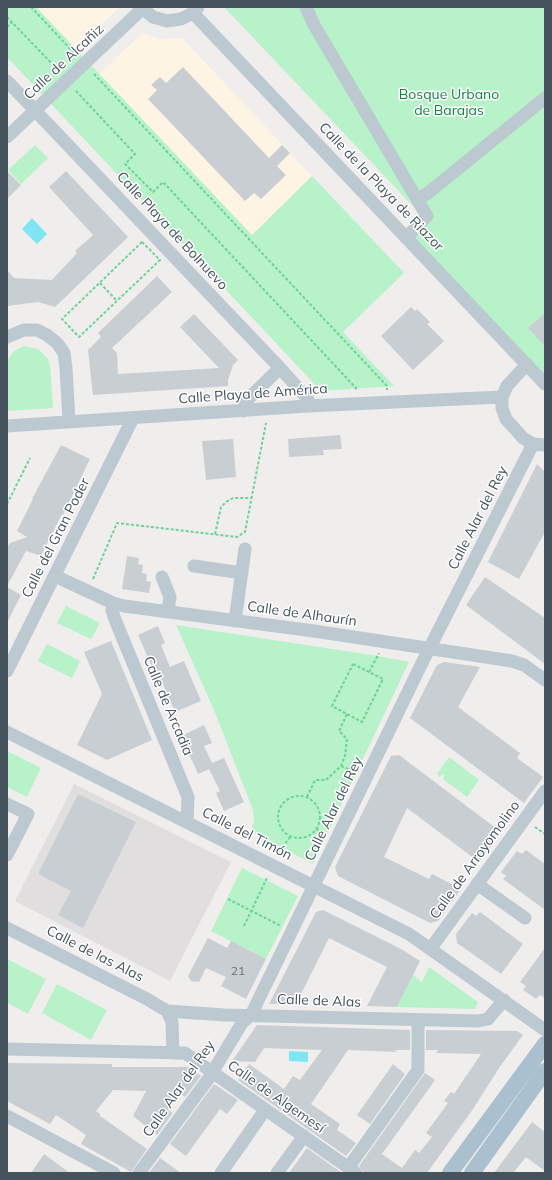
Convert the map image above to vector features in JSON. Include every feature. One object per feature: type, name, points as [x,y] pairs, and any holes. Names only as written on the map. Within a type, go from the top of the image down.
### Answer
[{"type":"main road","points":[[450,1173],[545,1044]]},
{"type":"main road","points":[[472,1173],[545,1071]]},
{"type":"street","points":[[306,7],[314,25],[427,216],[406,238]]},
{"type":"street","points":[[142,8],[153,17],[167,21],[181,19],[195,10]]},
{"type":"street","name":"Calle de Alcañiz","points":[[7,137],[142,8]]},
{"type":"street","name":"Calle de la Playa de Riazor","points":[[195,10],[406,238],[545,384]]},
{"type":"street","name":"Calle Playa de Bolnuevo","points":[[7,81],[280,368],[308,399],[308,406]]},
{"type":"street","points":[[418,200],[545,98]]},
{"type":"street","points":[[7,337],[24,330],[37,330],[47,335],[57,343],[64,353],[69,421]]},
{"type":"street","points":[[526,364],[507,386],[502,397],[502,408],[506,419],[514,430],[539,444]]},
{"type":"street","points":[[244,410],[245,402],[280,368]]},
{"type":"street","name":"Calle Playa de América","points":[[7,426],[308,406],[502,397]]},
{"type":"street","name":"Calle del Gran Poder","points":[[7,671],[134,418]]},
{"type":"street","name":"Calle Alar del Rey","points":[[139,1173],[213,1072],[242,1023],[251,1015],[430,650],[539,444]]},
{"type":"street","points":[[235,621],[245,549]]},
{"type":"street","points":[[194,566],[242,573]]},
{"type":"street","name":"Calle de Alhaurín","points":[[54,576],[113,603],[314,631],[430,650],[512,660],[524,665],[545,680]]},
{"type":"street","points":[[162,577],[170,597],[168,611]]},
{"type":"street","name":"Calle de Arcadia","points":[[113,603],[112,610],[114,617],[188,797],[187,822]]},
{"type":"street","name":"Calle del Timón","points":[[7,732],[408,934],[545,1030]]},
{"type":"street","name":"Calle de Arroyomolino","points":[[430,948],[545,791]]},
{"type":"street","points":[[7,804],[28,814],[7,856]]},
{"type":"street","points":[[477,884],[525,918]]},
{"type":"street","name":"Calle de las Alas","points":[[7,928],[167,1010]]},
{"type":"street","name":"Calle de Alas","points":[[167,1010],[225,1015],[478,1021],[488,1019],[504,1000]]},
{"type":"street","points":[[167,1010],[172,1022],[173,1053]]},
{"type":"street","points":[[352,1170],[418,1070],[418,1020]]},
{"type":"street","name":"Calle de Algemesí","points":[[7,1049],[185,1053],[352,1170]]},
{"type":"street","points":[[220,1173],[265,1110]]},
{"type":"street","points":[[7,1116],[114,1173]]},
{"type":"street","points":[[277,1173],[304,1136]]},
{"type":"path","points":[[31,7],[75,54]]},
{"type":"path","points":[[7,17],[58,70]]},
{"type":"path","points":[[7,27],[12,22]]},
{"type":"path","points":[[94,74],[387,386],[387,390]]},
{"type":"path","points":[[76,91],[136,154],[125,164],[152,192],[163,182],[356,388],[356,392]]},
{"type":"path","points":[[142,242],[160,260],[79,337],[62,319],[100,283],[142,242]]},
{"type":"path","points":[[100,283],[117,301]]},
{"type":"path","points":[[92,582],[117,523],[215,534],[237,538],[245,532],[266,424]]},
{"type":"path","points":[[7,504],[30,458]]},
{"type":"path","points":[[215,534],[221,507],[226,502],[233,498],[252,498]]},
{"type":"path","points":[[370,672],[380,651]]},
{"type":"path","points":[[353,664],[370,672],[384,679],[362,722],[332,706],[353,664]]},
{"type":"path","points":[[307,797],[315,780],[326,780],[341,766],[345,756],[347,739],[339,731],[347,714]]},
{"type":"path","points":[[341,766],[358,774]]},
{"type":"path","points":[[294,796],[307,797],[315,804],[320,813],[316,829],[311,834],[301,838],[291,836],[282,830],[279,823],[278,812],[287,800],[294,796]]},
{"type":"path","points":[[534,826],[545,834]]},
{"type":"path","points":[[316,829],[328,835]]},
{"type":"path","points":[[279,851],[291,836]]},
{"type":"path","points":[[244,926],[267,878]]},
{"type":"path","points":[[228,899],[284,927]]},
{"type":"shaded area","points":[[36,7],[119,7],[119,8],[75,48]]},
{"type":"shaded area","points":[[142,33],[160,39],[182,38],[312,176],[252,236],[99,74]]},
{"type":"shaded area","points":[[74,784],[231,862],[170,981],[15,901]]},
{"type":"green space","points":[[7,7],[36,7],[252,235],[312,176],[404,273],[343,332],[394,386],[321,391],[7,57]]},
{"type":"green space","name":"Bosque Urbano de Barajas","points":[[224,7],[545,7],[545,384],[406,238],[424,220],[411,204]]},
{"type":"green space","points":[[35,145],[48,158],[21,184],[8,170]]},
{"type":"green space","points":[[24,346],[38,349],[48,359],[50,365],[53,408],[8,411],[7,361],[14,351]]},
{"type":"green space","points":[[66,606],[100,623],[91,639],[57,623]]},
{"type":"green space","points":[[176,625],[409,662],[313,864],[251,831],[254,820],[253,810],[214,710]]},
{"type":"green space","points":[[47,644],[80,661],[72,678],[38,661]]},
{"type":"green space","points":[[7,751],[41,768],[27,797],[7,787]]},
{"type":"green space","points":[[449,757],[479,780],[467,797],[443,779],[445,775],[442,774],[440,777],[437,774]]},
{"type":"green space","points":[[242,868],[298,896],[266,959],[211,931]]},
{"type":"green space","points":[[7,959],[46,979],[28,1014],[7,1003]]},
{"type":"green space","points":[[429,967],[478,1002],[475,1009],[397,1007],[413,975],[422,982]]},
{"type":"green space","points":[[57,984],[107,1010],[91,1040],[42,1013]]},
{"type":"water","points":[[32,218],[47,234],[37,244],[22,229]]},
{"type":"water","points":[[289,1051],[308,1052],[308,1062],[289,1061]]},
{"type":"building","points":[[183,67],[269,158],[282,145],[290,153],[277,166],[286,175],[261,199],[254,193],[245,201],[148,99],[157,90],[151,85],[160,77],[166,83]]},
{"type":"building","points":[[7,171],[21,185],[7,199]]},
{"type":"building","points":[[66,171],[128,237],[55,307],[38,302],[7,306],[7,270],[14,278],[52,280],[77,253],[75,251],[93,235],[49,187]]},
{"type":"building","points":[[157,276],[172,292],[112,348],[117,353],[118,374],[219,368],[180,327],[194,314],[238,360],[233,365],[228,380],[228,386],[93,395],[88,350],[101,337],[98,333]]},
{"type":"building","points":[[411,307],[415,311],[417,309],[430,322],[427,324],[444,341],[413,370],[381,336]]},
{"type":"building","points":[[545,313],[545,346],[528,328]]},
{"type":"building","points":[[340,435],[342,449],[323,450],[324,455],[289,457],[288,439]]},
{"type":"building","points":[[233,439],[236,477],[206,480],[202,441]]},
{"type":"building","points":[[61,445],[90,459],[41,556],[26,551],[7,586],[7,548],[10,543],[27,537],[17,531],[32,499]]},
{"type":"building","points":[[537,464],[545,472],[545,532],[519,579],[488,562]]},
{"type":"building","points":[[127,556],[139,558],[138,564],[143,565],[142,573],[147,574],[146,581],[151,582],[149,593],[122,589]]},
{"type":"building","points":[[485,577],[545,618],[545,664],[466,605]]},
{"type":"building","points":[[7,587],[21,595],[7,623]]},
{"type":"building","points":[[158,626],[165,643],[161,645],[170,667],[184,661],[201,701],[175,712],[160,677],[157,678],[138,635]]},
{"type":"building","points":[[111,641],[152,740],[107,760],[77,745],[102,694],[84,652]]},
{"type":"building","points":[[444,662],[480,667],[458,707],[520,753],[517,758],[543,777],[524,803],[410,718],[437,665]]},
{"type":"building","points":[[204,725],[212,743],[204,746],[212,763],[224,758],[244,802],[224,811],[216,793],[220,791],[209,769],[198,774],[181,736]]},
{"type":"building","points":[[399,755],[501,832],[479,862],[407,808],[384,857],[429,879],[432,874],[461,889],[438,921],[430,923],[338,876],[335,867],[391,756]]},
{"type":"building","points":[[78,794],[136,822],[83,928],[58,915],[71,891],[38,874]]},
{"type":"building","points":[[526,850],[545,864],[545,910],[503,879],[506,876],[501,872],[517,851],[522,854]]},
{"type":"building","points":[[323,910],[401,949],[420,961],[397,1007],[367,1006],[387,967],[329,938],[296,1004],[269,1004],[316,912]]},
{"type":"building","points":[[480,912],[523,944],[501,974],[457,943],[456,934],[472,913],[476,916]]},
{"type":"building","points":[[208,938],[227,948],[231,941],[266,959],[246,999],[221,986],[226,977],[206,968],[199,982],[191,981],[188,976]]},
{"type":"building","points":[[545,948],[545,998],[540,995],[536,999],[523,990],[526,986],[520,982]]},
{"type":"building","points":[[257,1025],[410,1030],[410,1050],[394,1050],[397,1052],[348,1050],[311,1104],[340,1124],[337,1130],[356,1143],[346,1156],[238,1080],[249,1064],[284,1089],[293,1076],[300,1080],[322,1050],[264,1048],[255,1062],[232,1061]]},
{"type":"building","points":[[426,1030],[517,1031],[523,1035],[499,1068],[473,1109],[427,1173],[364,1173],[359,1166],[425,1073],[435,1080],[382,1154],[402,1168],[415,1150],[419,1153],[432,1137],[426,1133],[448,1103],[444,1101],[451,1092],[454,1094],[481,1054],[436,1053],[438,1050],[426,1050]]},
{"type":"building","points":[[7,1063],[112,1064],[112,1067],[188,1067],[201,1076],[185,1097],[179,1093],[168,1110],[173,1113],[157,1135],[133,1116],[146,1091],[113,1090],[96,1111],[100,1114],[100,1116],[147,1149],[131,1172],[81,1144],[86,1135],[56,1115],[50,1124],[7,1101]]},
{"type":"building","points":[[393,1064],[405,1074],[370,1124],[357,1115]]},
{"type":"building","points":[[214,1084],[238,1100],[227,1114],[220,1109],[186,1156],[170,1144]]},
{"type":"building","points":[[532,1122],[545,1132],[545,1171],[526,1157],[513,1173],[494,1173]]},
{"type":"building","points":[[307,1148],[342,1173],[289,1173]]},
{"type":"building","points":[[44,1154],[70,1173],[31,1173]]},
{"type":"building","points":[[160,1158],[181,1173],[149,1173]]}]
